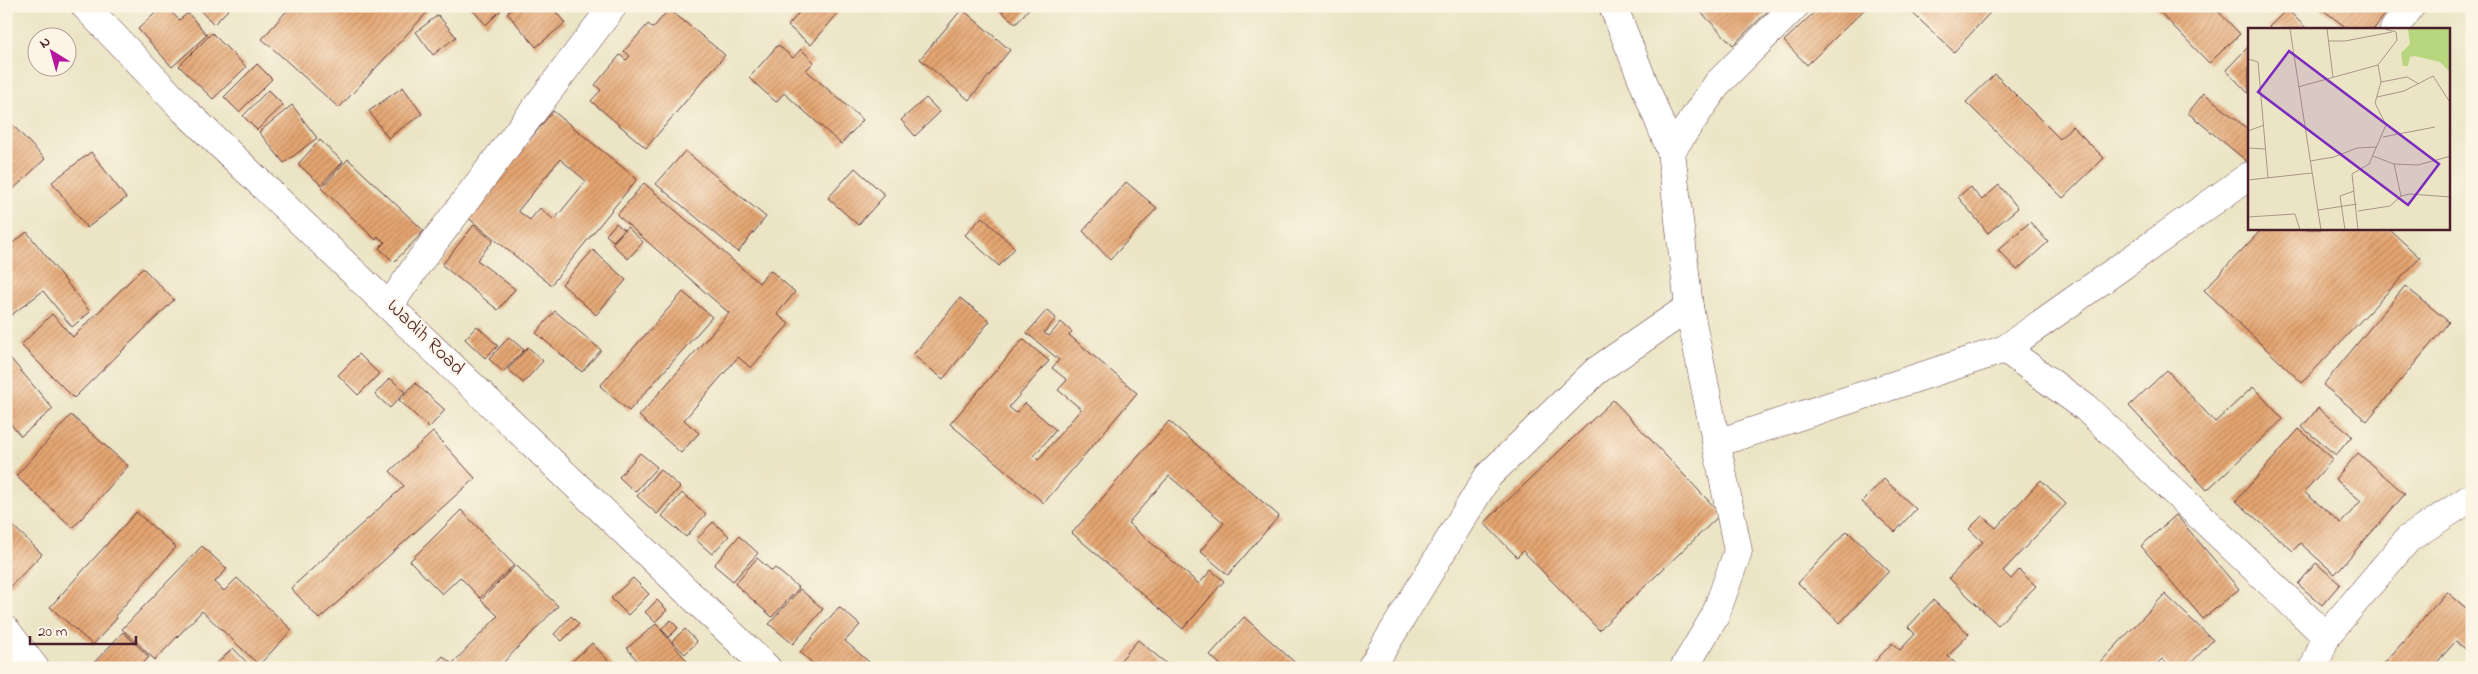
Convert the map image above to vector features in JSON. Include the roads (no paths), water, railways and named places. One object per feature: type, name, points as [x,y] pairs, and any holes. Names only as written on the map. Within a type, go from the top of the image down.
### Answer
[{"type":"street","name":"Wadih Road","points":[[85,6],[185,111],[390,305],[767,668]]},
{"type":"street","points":[[390,305],[418,262],[613,6]]},
{"type":"street","points":[[1613,6],[1671,151],[1689,307],[1738,552],[1715,616],[1684,668]]},
{"type":"street","points":[[1671,151],[1718,83],[1795,6]]},
{"type":"street","points":[[2395,28],[2411,6]]},
{"type":"street","points":[[1717,443],[2004,349],[2248,177]]},
{"type":"street","points":[[1371,668],[1488,476],[1596,371],[1689,307]]},
{"type":"street","points":[[2004,349],[2086,408],[2326,636]]},
{"type":"street","points":[[2314,668],[2326,636],[2408,539],[2472,497]]},
{"type":"street","points":[[6,630],[35,668]]}]
